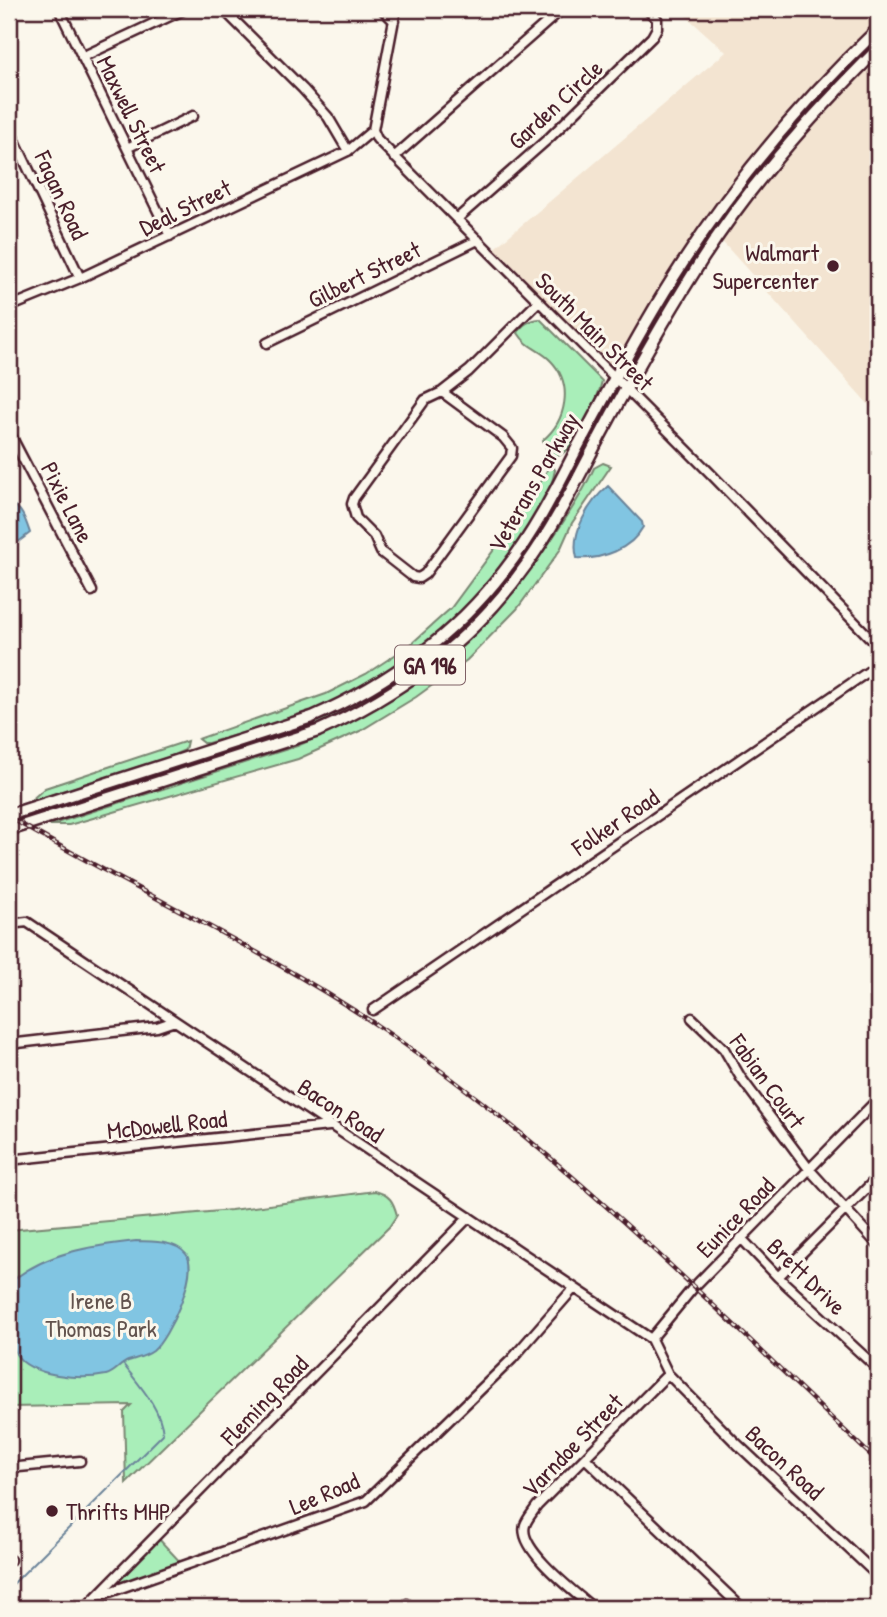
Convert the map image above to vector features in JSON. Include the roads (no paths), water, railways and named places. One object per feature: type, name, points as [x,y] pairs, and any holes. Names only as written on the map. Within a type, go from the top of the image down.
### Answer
[{"type":"main road","name":"Veterans Parkway","points":[[9,815],[313,717],[373,687],[411,662],[463,617],[515,557],[547,505],[615,378],[673,278],[733,191],[808,100],[878,29]]},
{"type":"main road","name":"Veterans Parkway","points":[[9,830],[318,731],[381,699],[420,673],[473,628],[527,565],[555,521],[626,388],[693,274],[778,156],[819,109],[878,49]]},
{"type":"street","name":"Maxwell Street","points":[[59,9],[170,236]]},
{"type":"street","points":[[82,57],[185,9]]},
{"type":"street","points":[[223,9],[328,117],[348,151]]},
{"type":"street","points":[[382,9],[394,21]]},
{"type":"street","points":[[373,130],[396,9]]},
{"type":"street","points":[[394,157],[562,9]]},
{"type":"street","name":"Garden Circle","points":[[458,218],[549,138],[652,37],[657,28],[657,19],[647,9]]},
{"type":"street","points":[[127,148],[193,116]]},
{"type":"street","name":"Fagan Road","points":[[9,128],[80,278]]},
{"type":"street","name":"Deal Street","points":[[9,307],[80,278],[348,151],[373,130]]},
{"type":"street","name":"South Main Street","points":[[373,130],[377,139],[394,157],[458,218],[878,646]]},
{"type":"street","name":"Gilbert Street","points":[[267,343],[478,240]]},
{"type":"street","points":[[442,392],[503,438],[512,448],[511,456],[425,574],[419,578],[408,575],[381,552],[374,536],[356,518],[352,504],[354,498],[425,400],[442,392],[469,371],[538,301]]},
{"type":"street","name":"Pixie Lane","points":[[9,432],[92,591]]},
{"type":"street","name":"Folker Road","points":[[373,1010],[878,665]]},
{"type":"street","name":"Bacon Road","points":[[9,924],[27,922],[651,1339]]},
{"type":"street","name":"Fabian Court","points":[[692,1018],[724,1049],[741,1078],[809,1169],[878,1245]]},
{"type":"street","points":[[9,1044],[157,1027],[175,1021]]},
{"type":"street","name":"Eunice Road","points":[[651,1339],[693,1288],[878,1099]]},
{"type":"street","name":"McDowell Road","points":[[9,1160],[329,1126]]},
{"type":"street","points":[[778,1277],[878,1177]]},
{"type":"street","name":"Fleming Road","points":[[85,1608],[469,1217]]},
{"type":"street","name":"Brett Drive","points":[[741,1238],[778,1277],[878,1369]]},
{"type":"street","name":"Lee Road","points":[[98,1596],[366,1501],[512,1359],[574,1288]]},
{"type":"street","points":[[651,1339],[668,1374]]},
{"type":"street","name":"Bacon Road","points":[[668,1374],[734,1441],[878,1576]]},
{"type":"street","name":"Varndoe Street","points":[[593,1608],[538,1558],[525,1539],[524,1526],[537,1506],[668,1374]]},
{"type":"street","points":[[585,1458],[742,1608]]},
{"type":"street","points":[[9,1468],[80,1461]]},
{"type":"water","points":[[608,486],[642,522],[643,527],[638,535],[615,552],[577,558],[576,538],[579,528],[594,500]]},
{"type":"water","points":[[9,503],[20,511],[30,533],[9,549]]},
{"type":"water","points":[[136,1241],[176,1246],[186,1254],[189,1263],[186,1289],[174,1319],[153,1351],[125,1362],[109,1374],[96,1376],[57,1375],[23,1362],[16,1354],[10,1338],[9,1280],[12,1281],[40,1263],[71,1252]]},
{"type":"waterway","points":[[9,1218],[12,1222]]},
{"type":"waterway","points":[[9,1588],[163,1434],[153,1406],[123,1364]]},
{"type":"railway","points":[[9,817],[293,973],[384,1030],[451,1078],[515,1129],[639,1236],[878,1462]]},
{"type":"place","name":"Walmart Supercenter","points":[[833,266]]},
{"type":"place","name":"Thrifts MHP","points":[[52,1511]]},
{"type":"park label","name":"Irene B Thomas Park","points":[[101,1314]]}]
